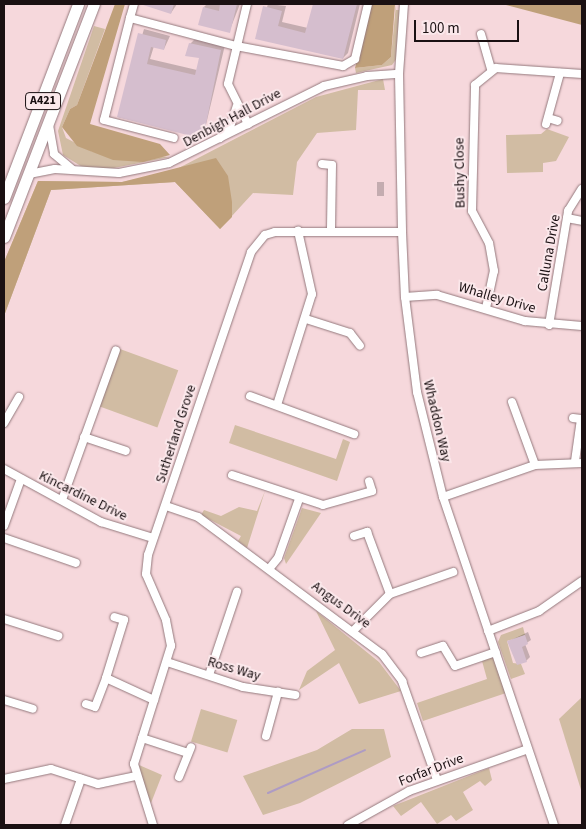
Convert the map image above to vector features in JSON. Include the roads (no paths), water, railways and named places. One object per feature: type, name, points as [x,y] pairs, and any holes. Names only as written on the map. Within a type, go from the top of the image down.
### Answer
[{"type":"highway","name":"A421","points":[[4,198],[78,4]]},
{"type":"highway","name":"A421","points":[[4,237],[94,4]]},
{"type":"street","points":[[134,4],[104,120],[174,138]]},
{"type":"street","points":[[247,4],[228,84],[237,106],[248,124]]},
{"type":"street","points":[[130,18],[236,46],[343,66],[355,59],[368,4]]},
{"type":"street","name":"Whaddon Way","points":[[404,4],[399,74],[402,232],[405,297],[418,392],[444,497],[554,825]]},
{"type":"street","points":[[482,34],[487,42],[491,69],[582,74]]},
{"type":"street","name":"Bushy Close","points":[[486,308],[494,257],[472,211],[472,95],[481,76],[491,69]]},
{"type":"street","points":[[558,121],[547,121],[560,73]]},
{"type":"street","name":"Denbigh Hall Drive","points":[[29,174],[44,169],[76,172],[143,170],[215,143],[248,124],[324,86],[367,76],[399,74]]},
{"type":"street","points":[[215,143],[230,127],[237,106]]},
{"type":"street","points":[[48,124],[54,154],[76,172]]},
{"type":"street","points":[[322,164],[332,164],[331,232]]},
{"type":"street","name":"Calluna Drive","points":[[549,325],[567,218],[582,189]]},
{"type":"street","points":[[567,218],[582,221]]},
{"type":"street","points":[[277,405],[306,320],[312,294],[298,231]]},
{"type":"street","name":"Sutherland Grove","points":[[135,776],[142,738],[167,662],[171,633],[146,574],[153,538],[166,506],[251,252],[265,235],[298,231],[402,232]]},
{"type":"street","name":"Whalley Drive","points":[[405,297],[437,295],[549,325],[582,326]]},
{"type":"street","points":[[306,320],[350,333],[360,346]]},
{"type":"street","points":[[62,500],[116,350]]},
{"type":"street","points":[[250,396],[354,434]]},
{"type":"street","points":[[4,424],[19,397]]},
{"type":"street","points":[[512,402],[535,465]]},
{"type":"street","points":[[444,497],[535,465],[579,462],[581,419],[573,418]]},
{"type":"street","points":[[84,437],[126,452]]},
{"type":"street","name":"Kincardine Drive","points":[[4,469],[101,522],[153,538]]},
{"type":"street","points":[[232,475],[299,499],[332,503],[372,492],[369,481]]},
{"type":"street","points":[[4,526],[21,479]]},
{"type":"street","points":[[269,569],[278,558],[299,499]]},
{"type":"street","name":"Angus Drive","points":[[166,506],[198,517],[354,630],[389,660],[402,681],[437,780]]},
{"type":"street","points":[[354,536],[367,532],[390,594]]},
{"type":"street","points":[[4,538],[76,563]]},
{"type":"street","points":[[354,630],[390,594],[453,572]]},
{"type":"street","points":[[488,631],[538,612],[582,582]]},
{"type":"street","points":[[209,675],[232,596]]},
{"type":"street","points":[[86,704],[95,707],[106,678],[124,620],[114,617]]},
{"type":"street","points":[[4,619],[58,636]]},
{"type":"street","points":[[421,653],[443,646],[454,666],[496,652]]},
{"type":"street","name":"Ross Way","points":[[167,662],[209,675],[294,695]]},
{"type":"street","points":[[106,678],[154,700]]},
{"type":"street","points":[[266,736],[278,692]]},
{"type":"street","points":[[4,700],[33,709]]},
{"type":"street","points":[[142,738],[189,750],[179,777]]},
{"type":"street","name":"Forfar Drive","points":[[348,825],[437,780],[528,749]]},
{"type":"street","points":[[4,778],[51,769],[98,784],[135,776],[153,825]]},
{"type":"street","points":[[65,825],[81,779]]},
{"type":"waterway","points":[[268,793],[365,750]]}]
